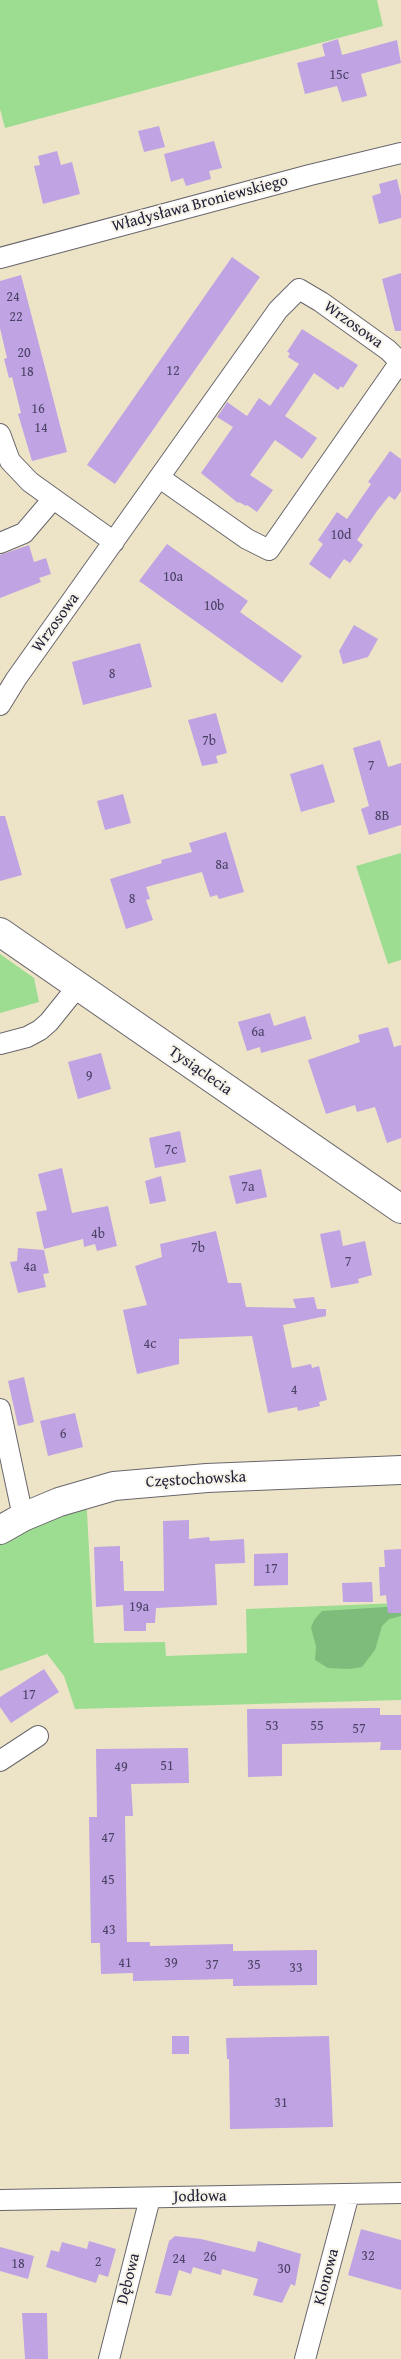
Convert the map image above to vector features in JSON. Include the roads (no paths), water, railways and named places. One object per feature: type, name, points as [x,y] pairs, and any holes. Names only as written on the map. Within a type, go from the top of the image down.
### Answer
[{"type":"street","name":"Władysława Broniewskiego","points":[[0,258],[310,175],[401,153]]},
{"type":"street","name":"Wrzosowa","points":[[0,705],[278,310],[299,288],[322,302],[388,350],[400,362],[269,550],[247,539],[160,478]]},
{"type":"street","points":[[0,434],[10,461],[30,482],[114,542]]},
{"type":"street","points":[[0,543],[24,533],[53,498]]},
{"type":"street","name":"Tysiąclecia","points":[[0,932],[401,1209]]},
{"type":"street","points":[[0,1044],[28,1037],[40,1030],[49,1022],[78,986]]},
{"type":"street","points":[[0,1410],[23,1517]]},
{"type":"street","name":"Częstochowska","points":[[0,1530],[23,1517],[59,1502],[114,1486],[207,1478],[401,1470]]},
{"type":"street","points":[[0,1761],[38,1736]]},
{"type":"street","name":"Jodłowa","points":[[0,2200],[401,2193]]},
{"type":"street","name":"Klonowa","points":[[305,2359],[349,2194]]},
{"type":"street","name":"Dębowa","points":[[109,2359],[150,2198]]}]
